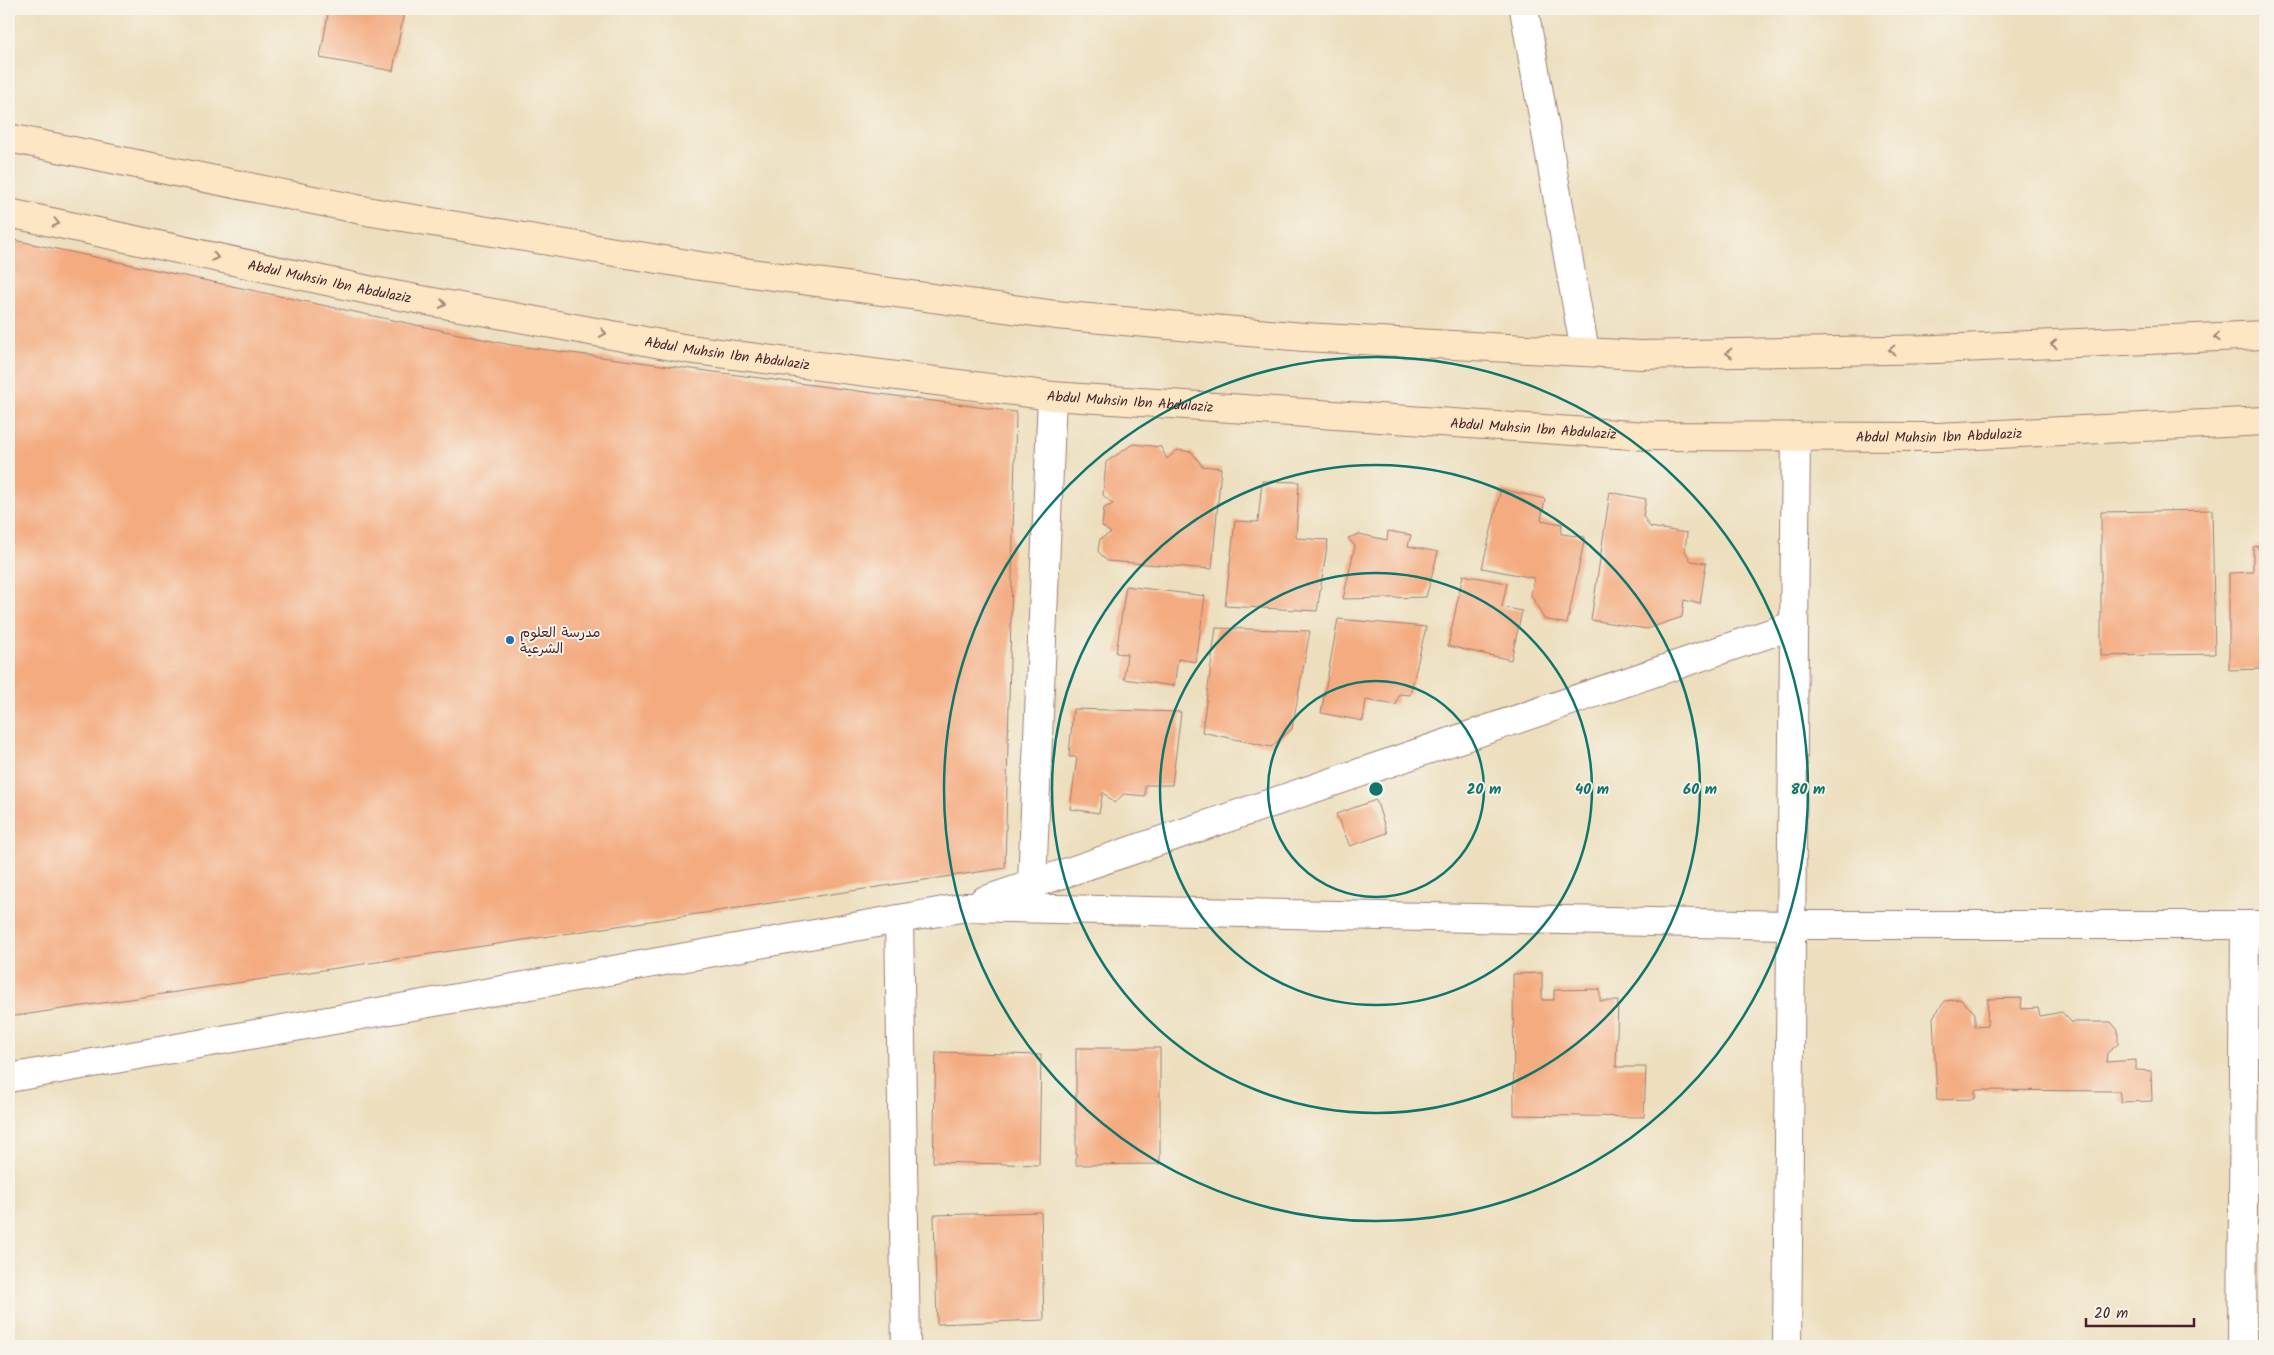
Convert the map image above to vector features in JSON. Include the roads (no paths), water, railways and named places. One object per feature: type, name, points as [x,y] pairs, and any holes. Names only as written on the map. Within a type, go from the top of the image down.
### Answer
[{"type":"main road","points":[[9,138],[392,216],[700,266],[1056,315],[1304,337],[1641,355],[1938,349],[2265,335]]},
{"type":"main road","name":"Abdul Muhsin Ibn Abdulaziz","points":[[9,213],[373,291],[688,348],[1052,396],[1647,436],[1938,437],[2265,421]]},
{"type":"street","points":[[1524,9],[1585,352]]},
{"type":"street","points":[[1032,884],[1052,396]]},
{"type":"street","points":[[1787,1346],[1796,436]]},
{"type":"street","points":[[9,1078],[966,907],[1794,625]]},
{"type":"street","points":[[966,907],[1791,925],[2255,925],[2242,1346]]},
{"type":"street","points":[[899,919],[906,1346]]},
{"type":"place","name":"مدرسة العلوم الشرعية","points":[[510,640]]}]
